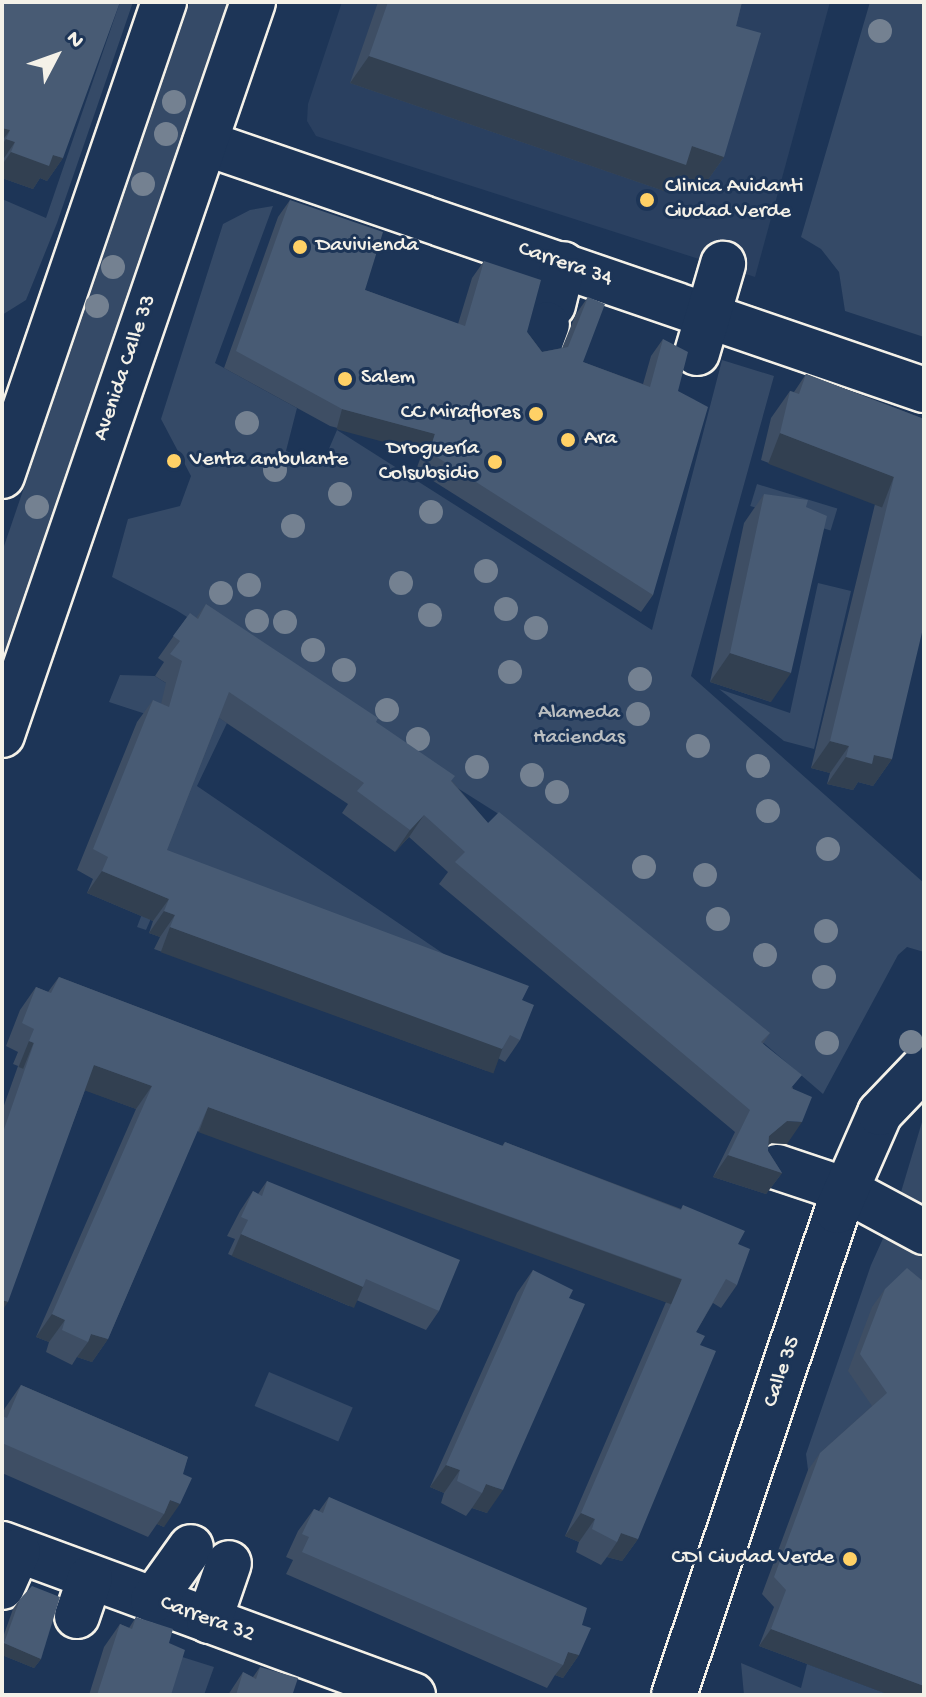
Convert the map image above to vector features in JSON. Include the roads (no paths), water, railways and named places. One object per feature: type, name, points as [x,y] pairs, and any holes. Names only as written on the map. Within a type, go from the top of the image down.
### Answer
[{"type":"street","points":[[2,476],[164,2]]},
{"type":"street","name":"Avenida Calle 33","points":[[2,735],[253,2]]},
{"type":"street","name":"Carrera 34","points":[[205,143],[550,310],[702,334],[924,390]]},
{"type":"street","points":[[702,334],[723,264]]},
{"type":"street","name":"Calle 35","points":[[674,1695],[846,1190],[880,1113],[924,1067]]},
{"type":"street","points":[[777,1167],[846,1190],[924,1232]]},
{"type":"street","points":[[153,1600],[210,1555],[209,1621]]},
{"type":"street","name":"Carrera 32","points":[[7,1561],[83,1597],[153,1600],[413,1695]]},
{"type":"place","name":"Clinica Avidanti Ciudad Verde","points":[[647,200]]},
{"type":"place","name":"Davivienda","points":[[300,247]]},
{"type":"place","name":"Salem","points":[[345,379]]},
{"type":"place","name":"CC Miraflores","points":[[536,414]]},
{"type":"place","name":"Ara","points":[[568,440]]},
{"type":"place","name":"Venta ambulante","points":[[174,461]]},
{"type":"place","name":"Droguería Colsubsidio","points":[[495,462]]},
{"type":"place","name":"CDI Ciudad Verde","points":[[850,1559]]},
{"type":"park label","name":"Alameda Haciendas","points":[[579,726]]}]
